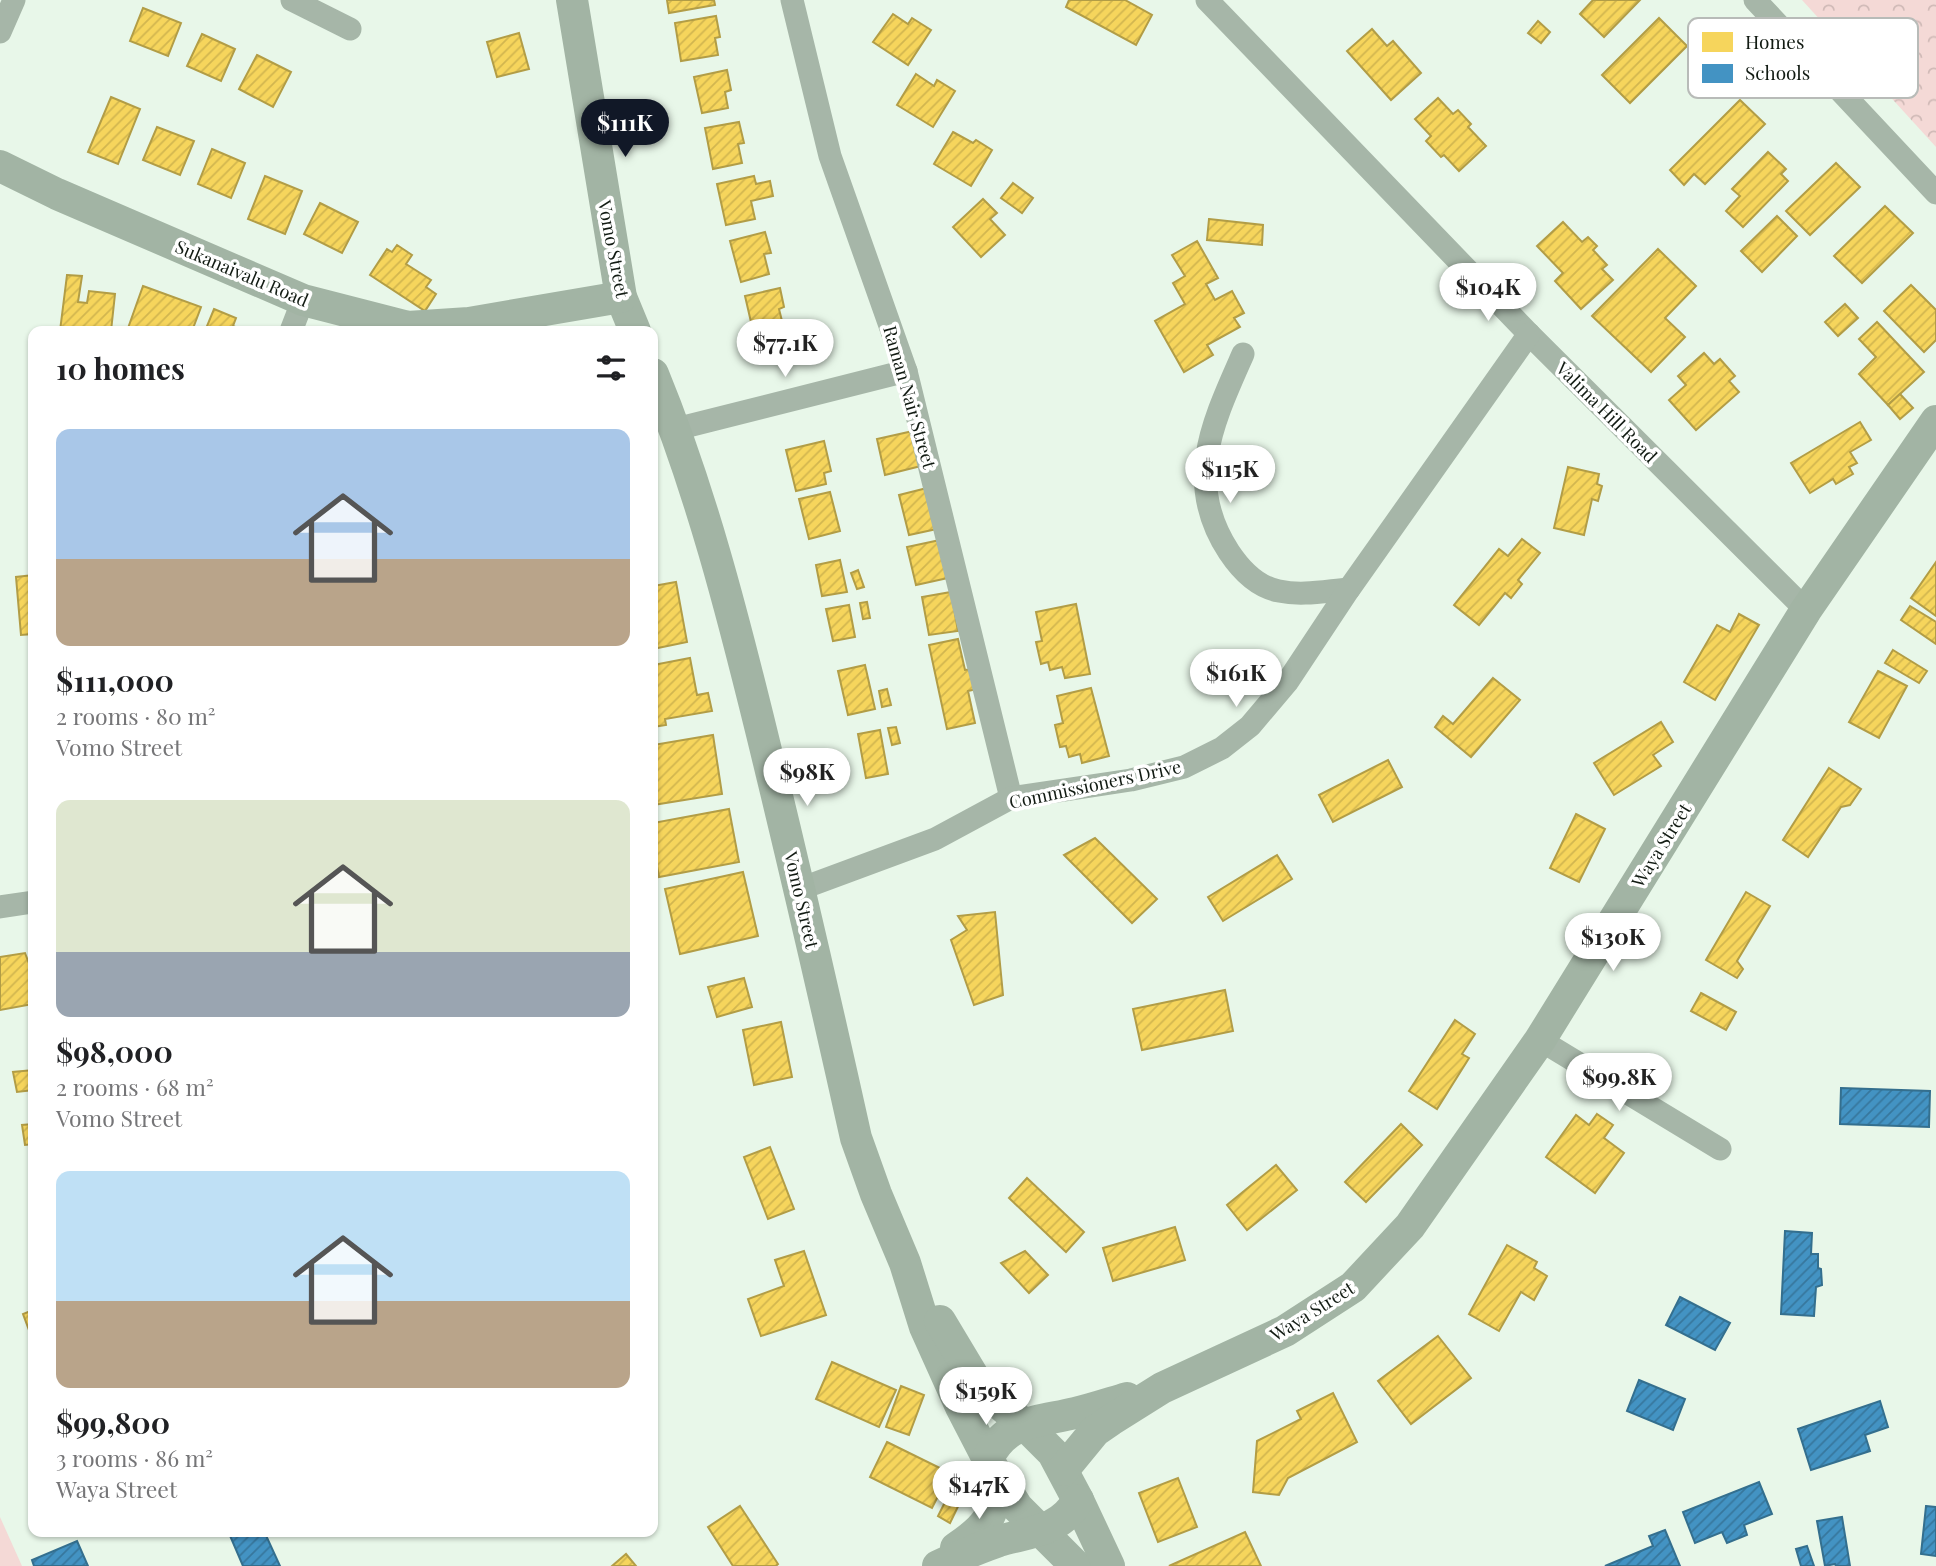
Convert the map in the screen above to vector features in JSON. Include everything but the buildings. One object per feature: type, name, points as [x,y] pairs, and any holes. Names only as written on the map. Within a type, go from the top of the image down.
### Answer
[{"type":"main road","name":"Vomo Street","points":[[572,0],[621,297],[633,326]]},
{"type":"main road","name":"Sukanaivalu Road","points":[[0,166],[57,194],[303,300],[404,326]]},
{"type":"main road","name":"Sukanaivalu Road","points":[[423,326],[469,323],[621,297]]},
{"type":"main road","name":"Vomo Street","points":[[658,386],[676,429],[726,587],[800,889],[856,1138],[905,1263],[925,1328],[993,1468],[1017,1507],[1076,1566]]},
{"type":"main road","name":"Waya Street","points":[[1063,1470],[1095,1431],[1162,1388],[1285,1331],[1353,1287],[1410,1226],[1540,1040],[1806,610],[1936,421]]},
{"type":"main road","name":"Vomo Street","points":[[905,1263],[982,1390],[1044,1443],[1063,1470],[1110,1566]]},
{"type":"main road","name":"Waya Street","points":[[1023,1424],[1079,1412],[1162,1388]]},
{"type":"main road","points":[[929,1566],[983,1528],[989,1520],[993,1468],[1001,1438],[1023,1424]]},
{"type":"main road","points":[[938,1566],[998,1542],[1040,1531],[1065,1517],[1078,1500]]},
{"type":"street","points":[[0,32],[14,0]]},
{"type":"street","points":[[292,0],[350,29]]},
{"type":"street","name":"Raman Nair Street","points":[[792,0],[830,156],[906,371],[1011,798]]},
{"type":"street","name":"Valima Hill Road","points":[[1207,0],[1529,334],[1806,610]]},
{"type":"street","points":[[1755,0],[1772,18]]},
{"type":"street","points":[[1847,98],[1936,193]]},
{"type":"street","points":[[293,326],[303,300]]},
{"type":"street","name":"Commissioners Drive","points":[[800,889],[935,839],[1011,798],[1131,780],[1184,767],[1222,748],[1250,726],[1289,681],[1349,589],[1529,334]]},
{"type":"street","points":[[1243,354],[1216,415],[1207,450],[1204,479],[1206,501],[1222,542],[1237,564],[1256,582],[1276,591],[1299,594],[1349,589]]},
{"type":"street","points":[[676,429],[906,371]]},
{"type":"street","points":[[0,907],[28,903]]},
{"type":"street","points":[[1540,1040],[1720,1149]]},
{"type":"green space","points":[[1802,0],[1936,0],[1936,147],[1891,98],[1918,98],[1918,18],[1818,18]]},
{"type":"green space","points":[[0,1517],[22,1566],[0,1566]]}]
